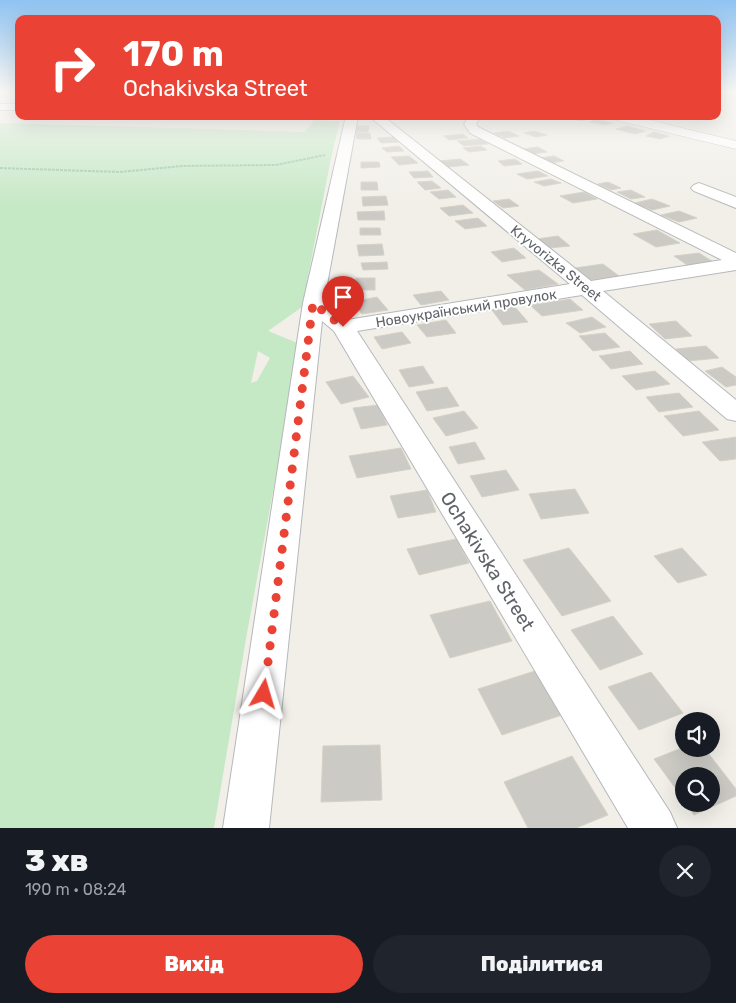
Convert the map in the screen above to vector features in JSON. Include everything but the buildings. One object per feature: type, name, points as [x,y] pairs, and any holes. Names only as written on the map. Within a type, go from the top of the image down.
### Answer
[{"type":"street","points":[[246,828],[313,303],[350,130]]},
{"type":"street","name":"Kryvorizka Street","points":[[391,130],[588,289],[736,413]]},
{"type":"street","points":[[474,130],[736,260]]},
{"type":"street","points":[[672,130],[736,145]]},
{"type":"street","points":[[699,188],[736,203]]},
{"type":"street","name":"Новоукраїнський провулок","points":[[343,327],[726,266]]},
{"type":"street","points":[[726,266],[736,281]]},
{"type":"street","name":"Ochakivska Street","points":[[313,303],[343,327],[654,828]]},
{"type":"path","points":[[0,168],[120,172],[182,166],[276,165],[309,157],[346,153]]},
{"type":"green space","points":[[0,130],[225,130],[305,132],[307,130],[338,130],[302,307],[268,331],[300,344],[247,633],[214,828],[0,828]],"holes":[[[258,351],[270,358],[257,381],[251,383]]]},
{"type":"route","points":[[264,694],[313,303],[343,327]]}]
